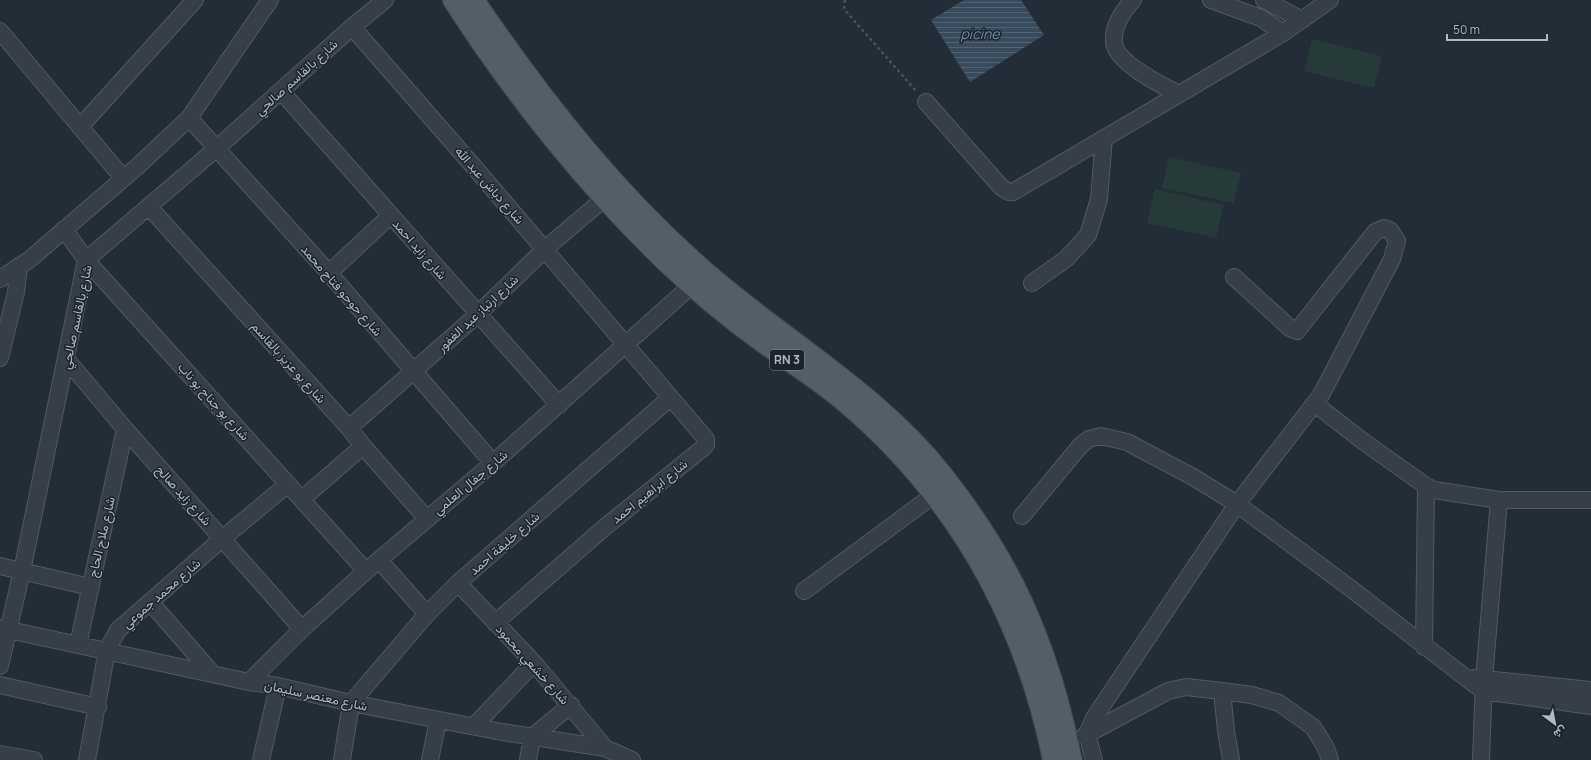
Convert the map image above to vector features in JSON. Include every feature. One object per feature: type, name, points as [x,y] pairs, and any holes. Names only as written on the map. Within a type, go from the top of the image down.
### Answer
[{"type":"main road","name":"RN 3","points":[[453,0],[524,101],[605,198],[662,259],[750,333],[845,402],[898,452],[935,494],[952,516],[986,573],[1014,629],[1038,695],[1053,760]]},
{"type":"main road","name":"RN 3","points":[[474,0],[533,82],[595,159],[638,208],[716,281],[866,396],[911,438],[943,475],[990,543],[1018,594],[1034,631],[1047,667],[1064,722],[1070,752]]},
{"type":"street","points":[[80,127],[195,0]]},
{"type":"street","points":[[0,279],[19,266],[64,229],[189,118],[270,0]]},
{"type":"street","name":"شارع بالقاسم صالحي","points":[[0,666],[4,629],[22,571],[67,360],[86,260],[149,207],[352,27],[385,0]]},
{"type":"street","points":[[1132,0],[1121,15],[1117,28],[1114,42],[1118,54],[1134,68],[1179,94]]},
{"type":"street","points":[[1211,0],[1261,18],[1283,34]]},
{"type":"street","points":[[926,102],[1001,187],[1009,192],[1283,34],[1330,0]]},
{"type":"street","points":[[1261,18],[1266,1],[1302,20]]},
{"type":"street","name":"شارع دباش عبد الله","points":[[352,27],[545,249],[625,345]]},
{"type":"street","points":[[0,31],[123,178]]},
{"type":"street","name":"شارع زايد احمد","points":[[281,91],[477,315],[559,405]]},
{"type":"street","name":"شارع حوحو فتاح محمد","points":[[189,118],[329,273],[412,371],[493,463]]},
{"type":"street","points":[[1032,283],[1066,259],[1088,235],[1099,199],[1104,138]]},
{"type":"street","name":"شارع ارتباز عبد الغفور","points":[[349,428],[477,315],[545,249],[605,198]]},
{"type":"street","name":"شارع بو عزيز بالقاسم","points":[[149,207],[349,428],[427,519]]},
{"type":"street","points":[[329,273],[391,216]]},
{"type":"street","points":[[1094,760],[1087,734],[1094,718],[1237,504],[1315,404],[1392,259],[1396,247],[1395,235],[1390,230],[1384,228],[1375,232],[1297,331],[1290,328],[1234,277]]},
{"type":"street","name":"شارع بو جناح بو ناب","points":[[64,229],[86,260],[366,571]]},
{"type":"street","points":[[0,358],[16,292],[19,266]]},
{"type":"street","name":"شارع جفال العلمي","points":[[249,682],[302,628],[559,405],[692,285]]},
{"type":"street","name":"شارع ابراهيم احمد","points":[[495,623],[606,527],[706,445],[704,436],[625,345]]},
{"type":"street","name":"شارع زايد صالح","points":[[67,360],[125,429],[302,628]]},
{"type":"street","name":"شارع خليفة احمد","points":[[351,703],[426,614],[458,583],[670,398]]},
{"type":"street","points":[[1315,404],[1364,442],[1426,486],[1434,490],[1499,500],[1591,500]]},
{"type":"street","name":"شارع ملاح الحاج","points":[[78,645],[125,429]]},
{"type":"street","points":[[1022,516],[1081,445],[1089,439],[1101,436],[1127,442],[1192,477],[1237,504],[1350,588],[1464,677],[1483,685],[1591,706]]},
{"type":"street","points":[[302,499],[363,446]]},
{"type":"street","name":"شارع محمد جموعي","points":[[87,760],[98,707],[107,650],[118,630],[151,603],[223,538],[288,484]]},
{"type":"street","points":[[1424,647],[1426,486]]},
{"type":"street","points":[[804,591],[935,494]]},
{"type":"street","points":[[1481,760],[1483,685],[1499,500]]},
{"type":"street","points":[[379,560],[426,614]]},
{"type":"street","points":[[0,566],[90,586]]},
{"type":"street","name":"شارع خشعي محمود","points":[[458,583],[534,663],[571,705],[604,748]]},
{"type":"street","points":[[151,603],[211,672]]},
{"type":"street","name":"شارع معنصر سليمان","points":[[4,629],[211,672],[249,682],[278,686],[351,703],[532,737],[604,748],[631,760]]},
{"type":"street","points":[[474,726],[534,663]]},
{"type":"street","points":[[1483,685],[1505,682],[1591,690]]},
{"type":"street","points":[[0,685],[98,707]]},
{"type":"street","points":[[260,760],[278,686]]},
{"type":"street","points":[[1070,752],[1087,734],[1168,691],[1186,688],[1252,695],[1280,703],[1313,727],[1326,748],[1330,760]]},
{"type":"street","points":[[1222,691],[1226,731],[1231,760]]},
{"type":"street","points":[[342,760],[351,703]]},
{"type":"street","points":[[528,760],[532,737],[571,705]]},
{"type":"street","points":[[430,760],[438,720]]},
{"type":"street","points":[[0,754],[34,760]]},
{"type":"green space","points":[[1312,39],[1382,56],[1374,88],[1304,71]]},
{"type":"green space","points":[[1169,157],[1241,173],[1234,203],[1162,188]]},
{"type":"green space","points":[[1155,189],[1224,205],[1216,238],[1147,223]]},
{"type":"water","name":"picine","points":[[964,0],[1021,0],[1044,35],[970,82],[931,20]]}]
